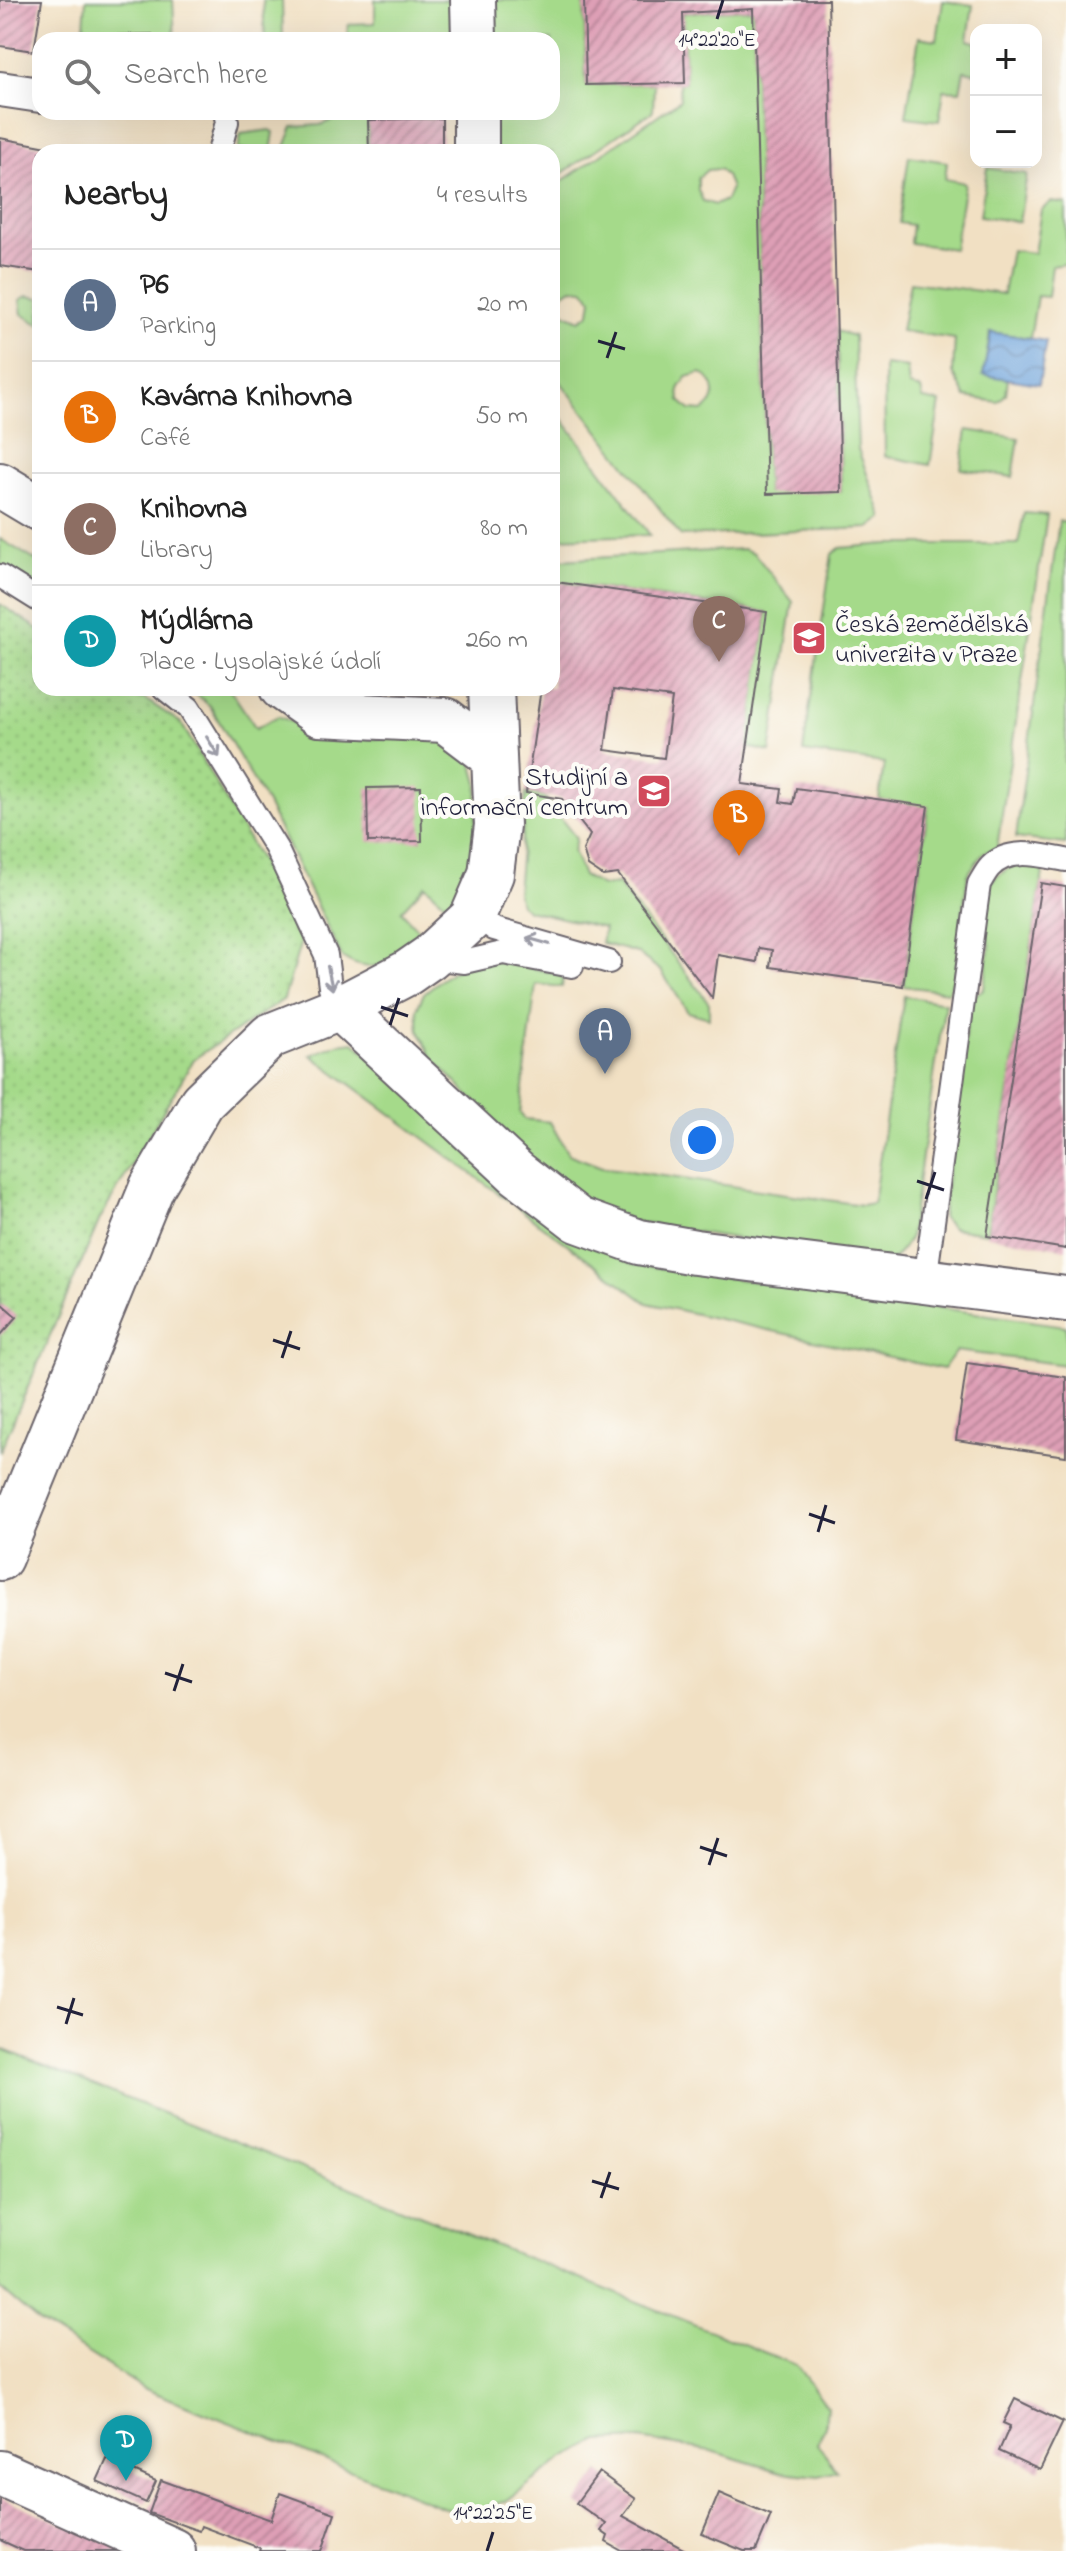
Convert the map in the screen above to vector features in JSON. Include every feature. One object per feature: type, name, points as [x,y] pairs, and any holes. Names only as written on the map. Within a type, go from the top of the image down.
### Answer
[{"type":"street","points":[[473,0],[474,32]]},
{"type":"street","points":[[0,89],[32,94]]},
{"type":"street","points":[[476,120],[476,144]]},
{"type":"street","points":[[0,485],[32,504]]},
{"type":"street","points":[[293,696],[319,714],[445,720],[494,757]]},
{"type":"street","points":[[0,1558],[152,1187],[202,1102],[270,1036],[340,1008],[407,973],[430,957],[472,918],[491,874],[497,825],[491,696]]},
{"type":"street","points":[[340,1008],[517,1173],[578,1220],[639,1242],[695,1252],[1066,1299]]},
{"type":"street","points":[[0,2473],[173,2551]]},
{"type":"lane","points":[[221,144],[227,120]]},
{"type":"lane","points":[[0,576],[32,596]]},
{"type":"lane","points":[[174,696],[189,708],[276,848],[326,955],[330,987],[340,1008]]},
{"type":"lane","points":[[925,1281],[979,884],[991,866],[1004,858],[1021,854],[1066,860]]},
{"type":"lane","points":[[476,907],[483,920],[494,929],[609,962]]},
{"type":"lane","points":[[430,957],[464,962],[503,953],[572,966]]},
{"type":"green space","points":[[86,0],[173,0],[175,32],[84,32]]},
{"type":"green space","points":[[263,0],[282,0],[283,32],[265,32]]},
{"type":"green space","points":[[375,0],[452,0],[453,32],[348,32],[348,24],[375,23]]},
{"type":"green space","points":[[490,0],[584,0],[586,85],[654,83],[653,111],[560,175],[560,144],[493,144],[492,120],[560,120],[560,32],[490,32]]},
{"type":"green space","points":[[943,1],[973,5],[968,40],[970,72],[964,71],[960,91],[944,90],[939,121],[906,117],[919,37],[937,40]]},
{"type":"green space","points":[[753,9],[767,493],[841,491],[837,331],[854,336],[858,449],[883,518],[869,528],[681,536],[560,381],[560,182],[680,100],[679,83],[685,82],[683,13]],"holes":[[[719,169],[731,188],[726,200],[715,205],[703,201],[698,190],[698,178],[707,170]],[[572,288],[584,289],[592,299],[590,313],[580,320],[564,313],[561,305],[563,294]],[[701,373],[713,387],[714,397],[703,411],[690,410],[680,401],[679,389],[687,377]]]},
{"type":"green space","points":[[333,120],[368,120],[369,144],[286,144],[293,127],[320,125]]},
{"type":"green space","points":[[274,132],[272,144],[239,144],[241,134]]},
{"type":"green space","points":[[909,156],[947,162],[945,179],[965,183],[954,249],[910,243],[912,225],[899,223]]},
{"type":"green space","points":[[987,168],[1027,174],[1019,222],[980,216]]},
{"type":"green space","points":[[1051,202],[1066,204],[1066,264],[1052,266],[1048,297],[1037,296],[1030,338],[990,332],[984,374],[1008,379],[1006,394],[998,402],[966,397],[953,373],[955,339],[901,331],[910,282],[1003,294],[1011,250],[1034,253],[1041,210]]},
{"type":"green space","points":[[32,297],[32,320],[22,314],[20,300]]},
{"type":"green space","points":[[884,365],[907,368],[909,386],[921,389],[923,399],[940,402],[930,465],[885,456]]},
{"type":"green space","points":[[560,416],[650,535],[560,538]]},
{"type":"green space","points":[[967,430],[1019,438],[1013,477],[961,469]]},
{"type":"green space","points":[[1024,513],[1047,515],[997,848],[983,853],[968,874],[955,977],[948,992],[903,986],[928,807],[879,800],[884,763],[803,752],[832,554],[840,548],[887,544],[1018,544]]},
{"type":"green space","points":[[1066,520],[1066,844],[1016,838],[1059,521],[1065,523]]},
{"type":"green space","points":[[0,539],[32,558],[32,584],[0,564]]},
{"type":"green space","points":[[743,549],[754,553],[793,602],[770,752],[747,747],[767,612],[560,583],[560,560]]},
{"type":"green space","points":[[0,604],[32,625],[32,696],[140,696],[181,723],[303,934],[284,999],[194,1059],[100,1219],[0,1452]]},
{"type":"green space","points":[[198,696],[234,696],[256,728],[278,716],[314,731],[346,739],[438,737],[471,758],[478,783],[474,859],[461,898],[448,906],[425,885],[401,911],[419,931],[393,957],[385,963],[365,967],[342,957],[267,804],[210,706]]},
{"type":"green space","points":[[526,793],[543,796],[576,838],[573,851],[583,876],[602,886],[618,884],[709,1003],[709,1018],[688,1012],[661,971],[637,953],[601,943],[604,928],[528,910],[520,904],[517,892]]},
{"type":"green space","points":[[1014,865],[1044,866],[987,1233],[952,1228],[942,1217],[970,997],[984,989],[990,944],[983,931],[989,885]]},
{"type":"green space","points":[[489,959],[560,974],[563,978],[562,987],[536,984],[520,1112],[525,1119],[550,1122],[568,1154],[602,1167],[862,1205],[873,1203],[904,996],[945,1003],[910,1236],[903,1248],[886,1263],[611,1218],[550,1179],[433,1059],[419,1031],[417,1009],[424,993],[463,965]]},
{"type":"green space","points":[[354,1042],[561,1231],[633,1264],[1066,1326],[1066,1365],[956,1351],[943,1369],[647,1303],[311,1055],[338,1044]]},
{"type":"green space","points":[[0,2048],[796,2365],[827,2406],[825,2426],[817,2444],[837,2471],[819,2476],[781,2472],[712,2451],[640,2439],[599,2441],[564,2458],[506,2501],[462,2515],[143,2388],[39,2322],[0,2289]]},
{"type":"water","points":[[991,332],[1046,341],[1039,384],[983,375]]},
{"type":"building","points":[[0,0],[42,0],[37,32],[32,32],[32,51],[0,46]]},
{"type":"building","points":[[584,0],[828,0],[841,492],[767,494],[753,9],[683,13],[685,83],[586,85]]},
{"type":"building","points":[[368,120],[442,120],[442,144],[369,144]]},
{"type":"building","points":[[0,138],[32,144],[32,271],[0,266]]},
{"type":"building","name":"Studijní a informační centrum","points":[[560,583],[767,612],[742,784],[782,789],[780,802],[793,804],[796,788],[928,806],[903,986],[770,967],[772,950],[759,948],[757,962],[718,955],[712,998],[618,874],[603,876],[588,866],[583,850],[590,835],[562,799],[526,793],[540,696],[560,696]],"holes":[[[613,690],[672,698],[664,758],[605,750]]]},
{"type":"building","points":[[421,787],[422,841],[368,842],[367,788]]},
{"type":"building","points":[[1041,883],[1066,887],[1066,1249],[987,1236]]},
{"type":"building","points":[[2,1304],[17,1317],[0,1336],[0,1306]]},
{"type":"building","points":[[967,1363],[1066,1377],[1066,1456],[956,1440]]},
{"type":"building","points":[[1015,2399],[1063,2422],[1040,2470],[999,2451],[1010,2426],[1003,2423]]},
{"type":"building","points":[[107,2459],[156,2481],[146,2503],[97,2481]]},
{"type":"building","points":[[599,2472],[636,2499],[623,2516],[687,2551],[622,2551],[606,2542],[608,2536],[601,2531],[606,2524],[576,2503]]},
{"type":"building","points":[[161,2480],[271,2520],[280,2493],[335,2513],[322,2551],[259,2551],[260,2548],[201,2526],[199,2531],[149,2513]]},
{"type":"building","points":[[719,2493],[771,2515],[756,2551],[744,2551],[702,2534]]},
{"type":"building","points":[[0,2497],[126,2551],[24,2551],[0,2540]]},
{"type":"place","name":"Česká zemědělská univerzita v Praze","points":[[809,638]]},
{"type":"place","name":"Knihovna","points":[[719,662]]},
{"type":"place","name":"Studijní a informační centrum","points":[[654,791]]},
{"type":"place","name":"Kavárna Knihovna","points":[[739,856]]},
{"type":"place","name":"P6","points":[[605,1074]]},
{"type":"place","name":"Mýdlárna","points":[[126,2481]]}]
